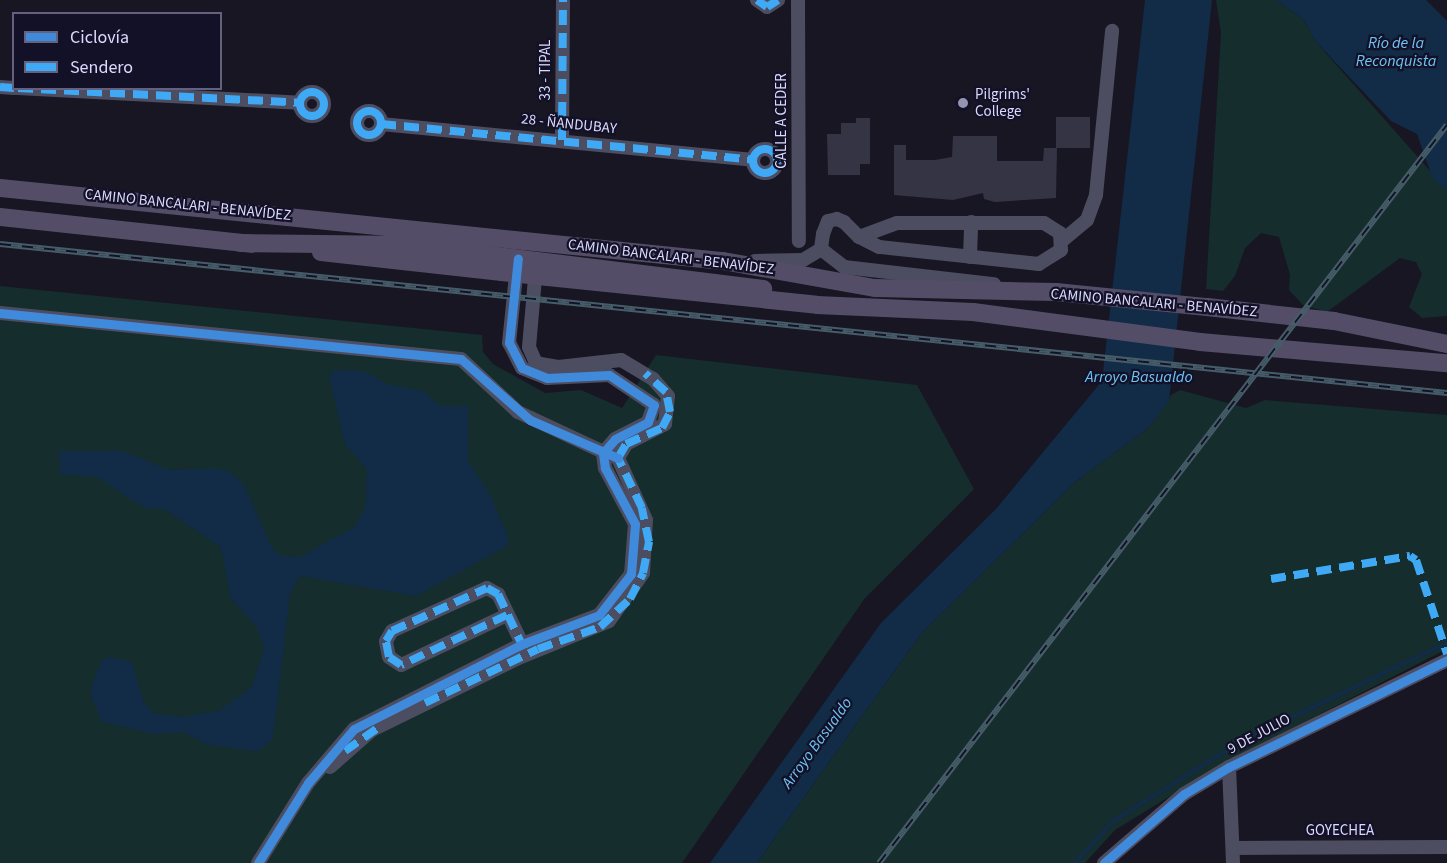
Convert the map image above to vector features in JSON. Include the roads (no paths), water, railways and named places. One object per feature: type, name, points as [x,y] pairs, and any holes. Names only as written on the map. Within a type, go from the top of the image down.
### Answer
[{"type":"main road","points":[[0,182],[47,191]]},
{"type":"main road","name":"CAMINO BANCALARI - BENAVÍDEZ","points":[[0,188],[723,261],[875,288],[1056,292],[1207,307],[1334,321],[1447,344]]},
{"type":"main road","points":[[178,205],[213,216],[410,245],[618,269],[857,307]]},
{"type":"main road","name":"CAMINO BANCALARI - BENAVÍDEZ","points":[[0,217],[548,277],[857,307],[973,312],[1200,342],[1447,363]]},
{"type":"main road","points":[[240,243],[410,245]]},
{"type":"main road","points":[[618,269],[724,274],[843,292],[875,288]]},
{"type":"street","name":"33 - TIPAL","points":[[562,140],[563,0]]},
{"type":"street","points":[[757,0],[767,8],[778,0]]},
{"type":"street","name":"CALLE A CEDER","points":[[798,0],[799,241]]},
{"type":"street","points":[[723,261],[803,260],[821,249],[833,219],[879,247],[1047,263],[1061,250],[1063,240],[1087,220],[1096,195],[1112,31]]},
{"type":"street","points":[[56,90],[300,103]]},
{"type":"street","name":"28 - ÑANDUBAY","points":[[381,124],[753,160]]},
{"type":"street","points":[[970,257],[971,222]]},
{"type":"street","points":[[860,237],[897,223],[1044,223],[1063,240]]},
{"type":"street","points":[[821,249],[838,264],[860,270],[1056,292]]},
{"type":"street","points":[[518,258],[509,343],[515,360],[528,372],[547,378],[598,374],[626,381],[649,398],[655,411],[603,453]]},
{"type":"street","points":[[537,260],[528,347],[533,360],[546,367],[615,359],[635,367],[662,386],[670,412],[662,428],[626,444],[618,458]]},
{"type":"street","points":[[0,313],[461,358],[518,412],[618,458],[648,528],[639,582],[609,621],[525,649]]},
{"type":"street","points":[[626,381],[635,367]]},
{"type":"street","points":[[258,863],[326,759],[354,729],[599,615],[631,574],[635,524],[605,468],[603,453]]},
{"type":"street","points":[[507,615],[401,665],[389,657],[386,640],[392,631],[480,590],[498,594],[525,649]]},
{"type":"street","name":"9 DE JULIO","points":[[1104,863],[1184,794],[1229,767],[1447,660]]},
{"type":"street","points":[[1229,767],[1233,863]]},
{"type":"street","name":"GOYECHEA","points":[[1233,848],[1447,847]]},
{"type":"water","name":"Arroyo Basualdo","points":[[1145,0],[1212,0],[1169,401],[1147,429],[1074,483],[921,634],[757,863],[710,863],[881,623],[996,509],[1102,381]]},
{"type":"water","name":"Río de la Reconquista","points":[[1276,0],[1426,0],[1447,21],[1447,190],[1432,177],[1417,134],[1391,121],[1316,42],[1304,20]]},
{"type":"water","points":[[335,370],[364,371],[386,384],[425,392],[440,406],[468,406],[468,460],[491,497],[509,539],[507,546],[416,596],[300,576],[290,593],[273,738],[259,751],[208,745],[183,732],[153,734],[101,721],[90,693],[101,661],[109,657],[132,662],[144,703],[153,713],[184,717],[218,711],[252,687],[264,648],[257,628],[231,598],[221,547],[164,509],[145,508],[97,477],[60,474],[59,451],[122,451],[170,470],[217,468],[231,473],[244,485],[272,548],[280,556],[300,557],[356,526],[366,504],[367,469],[345,444],[329,375]]},
{"type":"waterway","points":[[1075,863],[1113,821],[1242,741],[1447,643]]},
{"type":"railway","points":[[879,863],[1447,125]]},
{"type":"railway","points":[[0,244],[1447,393]]},
{"type":"place","name":"Pilgrims' College","points":[[963,103]]}]
